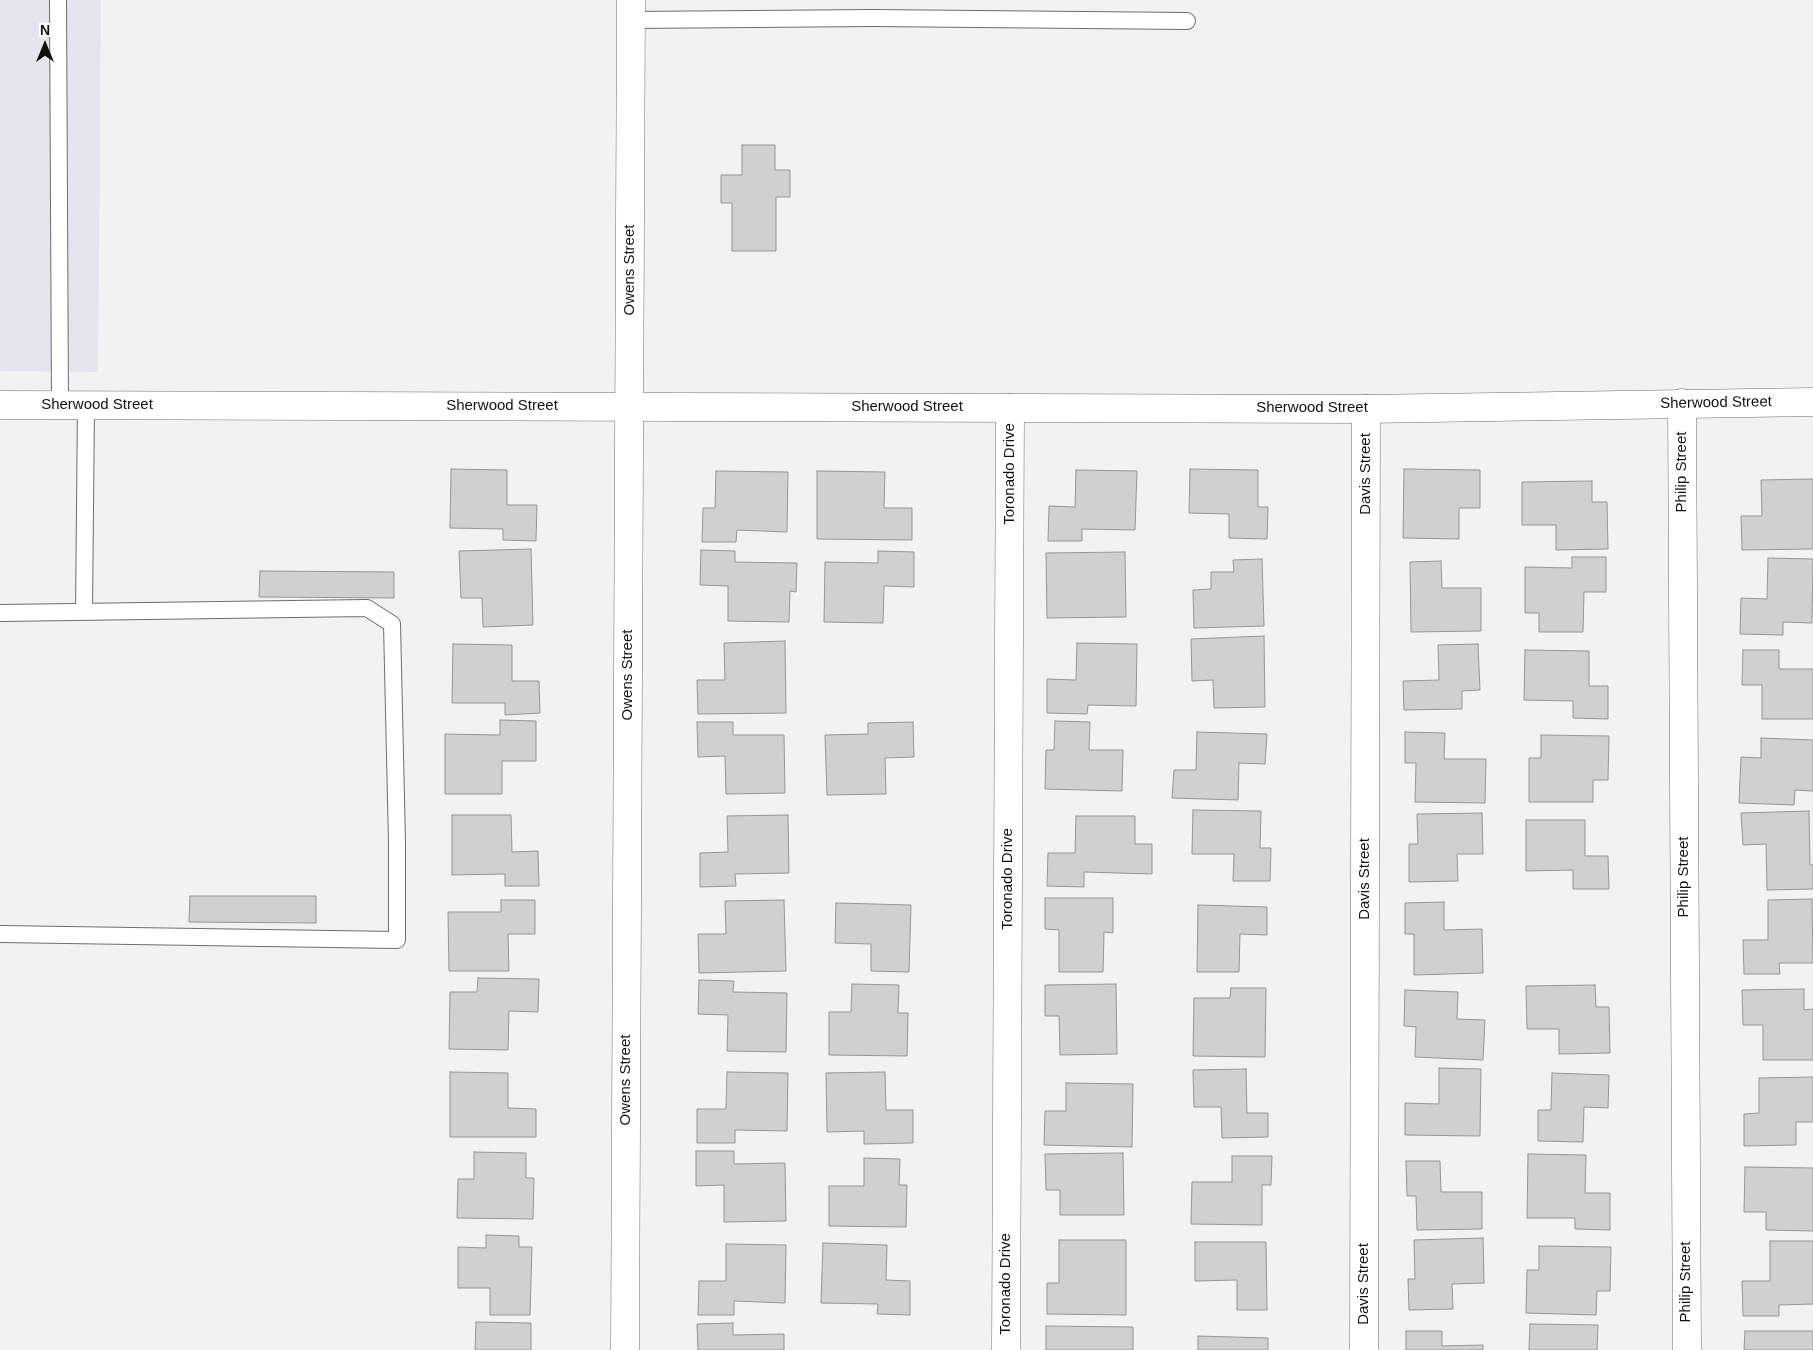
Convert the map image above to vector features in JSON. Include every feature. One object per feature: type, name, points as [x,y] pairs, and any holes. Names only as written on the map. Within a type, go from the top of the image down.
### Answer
[{"type":"street","name":"Owens Street","points":[[625,1350],[631,10]]},
{"type":"street","name":"Sherwood Street","points":[[0,405],[1366,409],[1813,402]]},
{"type":"street","name":"Philip Street","points":[[1682,403],[1687,1350]]},
{"type":"street","name":"Toronado Drive","points":[[1006,1350],[1010,408]]},
{"type":"street","name":"Davis Street","points":[[1364,1350],[1366,409]]},
{"type":"lane","points":[[58,0],[73,405],[84,611]]},
{"type":"lane","points":[[631,10],[873,18],[1187,21]]},
{"type":"lane","points":[[0,613],[367,608],[392,624],[397,843],[397,940],[0,934]]},
{"type":"shaded area","points":[[0,0],[101,0],[98,372],[0,371]]},
{"type":"building","points":[[742,145],[775,145],[775,170],[790,170],[790,197],[776,197],[776,251],[732,251],[732,203],[721,203],[721,175],[742,175]]},
{"type":"building","points":[[451,469],[507,470],[507,505],[537,505],[536,541],[503,540],[503,529],[450,528]]},
{"type":"building","points":[[1190,469],[1258,470],[1258,507],[1268,507],[1267,539],[1229,538],[1229,514],[1189,513]]},
{"type":"building","points":[[1404,469],[1480,470],[1480,508],[1459,508],[1459,539],[1403,538]]},
{"type":"building","points":[[1076,470],[1137,471],[1135,530],[1082,529],[1082,541],[1048,541],[1049,506],[1075,507]]},
{"type":"building","points":[[716,471],[788,472],[787,532],[737,530],[736,542],[702,542],[703,508],[715,508]]},
{"type":"building","points":[[817,471],[885,472],[884,508],[912,508],[912,540],[817,539]]},
{"type":"building","points":[[1813,479],[1813,549],[1742,550],[1741,516],[1762,516],[1761,480]]},
{"type":"building","points":[[1592,481],[1592,502],[1607,502],[1608,549],[1556,550],[1556,525],[1522,525],[1522,482]]},
{"type":"building","points":[[531,549],[533,625],[483,627],[482,598],[461,598],[459,551]]},
{"type":"building","points":[[701,550],[735,551],[735,562],[797,563],[796,592],[790,591],[789,622],[728,621],[728,586],[700,585]]},
{"type":"building","points":[[878,551],[914,552],[914,587],[884,586],[883,623],[824,622],[825,562],[878,563]]},
{"type":"building","points":[[1125,552],[1126,617],[1047,618],[1046,553]]},
{"type":"building","points":[[1572,557],[1606,557],[1606,592],[1584,592],[1583,632],[1539,632],[1539,613],[1525,613],[1525,567],[1572,568]]},
{"type":"building","points":[[1768,558],[1813,559],[1812,623],[1783,622],[1783,635],[1740,634],[1741,598],[1767,599]]},
{"type":"building","points":[[1262,559],[1264,626],[1194,628],[1193,590],[1211,589],[1211,572],[1234,572],[1233,560]]},
{"type":"building","points":[[1441,561],[1442,588],[1481,588],[1481,631],[1411,632],[1410,562]]},
{"type":"building","points":[[260,571],[394,572],[394,598],[259,597]]},
{"type":"building","points":[[1264,636],[1265,707],[1214,708],[1213,680],[1192,681],[1191,639]]},
{"type":"building","points":[[785,641],[786,713],[698,714],[697,680],[725,680],[724,643]]},
{"type":"building","points":[[1077,643],[1137,644],[1136,706],[1088,705],[1087,714],[1047,713],[1047,679],[1076,680]]},
{"type":"building","points":[[453,644],[512,645],[512,681],[539,681],[540,713],[505,715],[505,703],[452,703]]},
{"type":"building","points":[[1478,644],[1480,690],[1462,691],[1462,709],[1404,710],[1403,681],[1439,680],[1438,645]]},
{"type":"building","points":[[1525,650],[1589,651],[1589,686],[1608,686],[1608,719],[1573,718],[1573,701],[1524,700]]},
{"type":"building","points":[[1743,650],[1779,650],[1779,669],[1813,669],[1813,719],[1762,719],[1762,685],[1742,685]]},
{"type":"building","points":[[500,720],[536,721],[536,761],[502,761],[502,794],[445,794],[445,734],[500,735]]},
{"type":"building","points":[[1055,721],[1090,722],[1089,750],[1123,750],[1122,791],[1045,789],[1046,750],[1054,750]]},
{"type":"building","points":[[697,722],[733,722],[733,735],[784,735],[785,793],[726,794],[725,756],[698,757]]},
{"type":"building","points":[[913,722],[914,757],[885,758],[886,794],[827,795],[825,735],[868,734],[868,723]]},
{"type":"building","points":[[1197,732],[1267,734],[1265,764],[1239,763],[1238,800],[1172,798],[1174,770],[1196,770]]},
{"type":"building","points":[[1405,732],[1445,733],[1444,759],[1486,759],[1485,803],[1415,802],[1416,763],[1405,763]]},
{"type":"building","points":[[1541,735],[1609,736],[1608,780],[1593,780],[1593,802],[1529,802],[1529,758],[1541,758]]},
{"type":"building","points":[[1761,738],[1813,740],[1813,791],[1795,790],[1794,805],[1739,803],[1741,757],[1761,758]]},
{"type":"building","points":[[1193,810],[1261,811],[1260,848],[1271,848],[1270,881],[1233,881],[1234,854],[1192,854]]},
{"type":"building","points":[[1809,811],[1810,865],[1813,865],[1813,889],[1767,890],[1766,844],[1743,845],[1741,813]]},
{"type":"building","points":[[1482,813],[1483,854],[1457,854],[1458,881],[1409,882],[1409,844],[1418,844],[1417,814]]},
{"type":"building","points":[[452,815],[511,815],[512,852],[538,851],[539,886],[505,886],[505,874],[452,875]]},
{"type":"building","points":[[788,815],[789,873],[735,874],[736,886],[700,887],[700,853],[728,852],[727,816]]},
{"type":"building","points":[[1076,816],[1135,816],[1135,844],[1152,844],[1152,874],[1084,872],[1084,887],[1047,886],[1048,853],[1075,853]]},
{"type":"building","points":[[1526,820],[1585,820],[1585,856],[1608,856],[1609,889],[1573,889],[1573,870],[1526,871]]},
{"type":"building","points":[[190,896],[316,896],[316,923],[189,922]]},
{"type":"building","points":[[1045,898],[1113,898],[1113,933],[1104,932],[1103,972],[1059,972],[1059,930],[1045,929]]},
{"type":"building","points":[[1812,899],[1813,963],[1779,963],[1780,974],[1744,974],[1743,940],[1768,940],[1768,900]]},
{"type":"building","points":[[501,900],[535,900],[535,934],[508,934],[509,971],[449,971],[448,912],[501,912]]},
{"type":"building","points":[[784,900],[786,971],[699,973],[698,934],[726,934],[725,901]]},
{"type":"building","points":[[1444,902],[1444,930],[1482,929],[1483,973],[1414,975],[1414,934],[1405,934],[1405,903]]},
{"type":"building","points":[[836,903],[911,905],[909,972],[871,971],[871,944],[835,943]]},
{"type":"building","points":[[1198,905],[1267,907],[1267,935],[1240,934],[1239,972],[1197,972]]},
{"type":"building","points":[[478,978],[539,979],[538,1012],[509,1011],[508,1050],[449,1049],[450,992],[477,992]]},
{"type":"building","points":[[699,980],[734,981],[733,992],[787,993],[786,1052],[727,1051],[728,1015],[698,1014]]},
{"type":"building","points":[[852,984],[899,985],[898,1013],[908,1013],[907,1056],[829,1055],[829,1012],[851,1012]]},
{"type":"building","points":[[1116,984],[1117,1054],[1060,1055],[1059,1016],[1045,1016],[1045,985]]},
{"type":"building","points":[[1595,985],[1596,1007],[1609,1007],[1610,1053],[1559,1054],[1559,1029],[1527,1029],[1526,986]]},
{"type":"building","points":[[1231,988],[1266,988],[1265,1057],[1193,1056],[1194,998],[1230,998]]},
{"type":"building","points":[[1804,989],[1804,1010],[1813,1009],[1813,1060],[1763,1060],[1763,1025],[1743,1025],[1742,990]]},
{"type":"building","points":[[1405,990],[1458,992],[1457,1019],[1485,1020],[1483,1060],[1415,1057],[1416,1027],[1404,1026]]},
{"type":"building","points":[[1439,1068],[1481,1069],[1480,1136],[1405,1135],[1405,1103],[1439,1104]]},
{"type":"building","points":[[1246,1069],[1247,1113],[1268,1113],[1268,1137],[1222,1138],[1221,1107],[1194,1107],[1193,1070]]},
{"type":"building","points":[[450,1072],[508,1073],[508,1108],[536,1109],[536,1137],[450,1137]]},
{"type":"building","points":[[727,1072],[788,1073],[787,1131],[735,1130],[735,1143],[697,1143],[697,1109],[726,1109]]},
{"type":"building","points":[[885,1072],[886,1110],[913,1110],[913,1143],[864,1144],[864,1131],[827,1132],[826,1073]]},
{"type":"building","points":[[1552,1073],[1609,1075],[1608,1108],[1584,1107],[1583,1142],[1538,1141],[1538,1110],[1551,1110]]},
{"type":"building","points":[[1813,1077],[1813,1122],[1796,1122],[1796,1145],[1744,1146],[1744,1114],[1759,1113],[1759,1078]]},
{"type":"building","points":[[1066,1083],[1133,1084],[1132,1147],[1044,1145],[1045,1111],[1066,1111]]},
{"type":"building","points":[[696,1151],[734,1151],[734,1164],[785,1163],[786,1221],[724,1222],[724,1185],[696,1186]]},
{"type":"building","points":[[474,1152],[526,1153],[526,1178],[534,1178],[533,1219],[457,1218],[458,1179],[474,1179]]},
{"type":"building","points":[[1123,1153],[1124,1215],[1060,1215],[1060,1190],[1046,1190],[1045,1154]]},
{"type":"building","points":[[1528,1154],[1586,1155],[1585,1193],[1610,1193],[1610,1230],[1575,1229],[1575,1218],[1527,1218]]},
{"type":"building","points":[[1232,1156],[1272,1156],[1271,1185],[1262,1185],[1262,1225],[1191,1224],[1192,1182],[1232,1182]]},
{"type":"building","points":[[864,1158],[900,1159],[899,1185],[907,1185],[906,1227],[829,1226],[829,1186],[864,1186]]},
{"type":"building","points":[[1406,1161],[1440,1161],[1441,1192],[1482,1192],[1482,1229],[1417,1230],[1416,1196],[1407,1196]]},
{"type":"building","points":[[1745,1167],[1813,1168],[1813,1231],[1766,1230],[1766,1212],[1744,1212]]},
{"type":"building","points":[[486,1235],[519,1236],[519,1247],[532,1247],[530,1315],[490,1315],[490,1288],[458,1288],[458,1247],[486,1248]]},
{"type":"building","points":[[1483,1238],[1484,1283],[1452,1284],[1453,1309],[1409,1310],[1408,1279],[1415,1279],[1414,1240]]},
{"type":"building","points":[[1059,1240],[1126,1240],[1126,1315],[1047,1314],[1047,1283],[1059,1283]]},
{"type":"building","points":[[1770,1241],[1813,1241],[1813,1304],[1779,1305],[1779,1316],[1743,1316],[1742,1281],[1770,1281]]},
{"type":"building","points":[[1195,1242],[1266,1242],[1267,1310],[1237,1310],[1237,1280],[1195,1281]]},
{"type":"building","points":[[823,1243],[887,1245],[886,1280],[910,1281],[910,1315],[877,1314],[878,1304],[821,1303]]},
{"type":"building","points":[[726,1244],[786,1245],[785,1303],[734,1301],[734,1315],[698,1315],[699,1281],[726,1281]]},
{"type":"building","points":[[1539,1246],[1611,1247],[1610,1291],[1597,1291],[1596,1315],[1526,1313],[1527,1270],[1539,1270]]},
{"type":"building","points":[[476,1322],[531,1323],[531,1350],[475,1350]]},
{"type":"building","points":[[733,1323],[733,1335],[784,1334],[784,1350],[698,1350],[697,1324]]},
{"type":"building","points":[[1530,1324],[1598,1325],[1597,1350],[1529,1350]]},
{"type":"building","points":[[1046,1326],[1133,1327],[1133,1350],[1046,1350]]},
{"type":"building","points":[[1406,1331],[1442,1331],[1442,1346],[1483,1345],[1483,1350],[1406,1350]]},
{"type":"building","points":[[1745,1331],[1813,1331],[1813,1350],[1744,1350]]},
{"type":"building","points":[[1198,1336],[1268,1338],[1268,1350],[1198,1350]]}]
